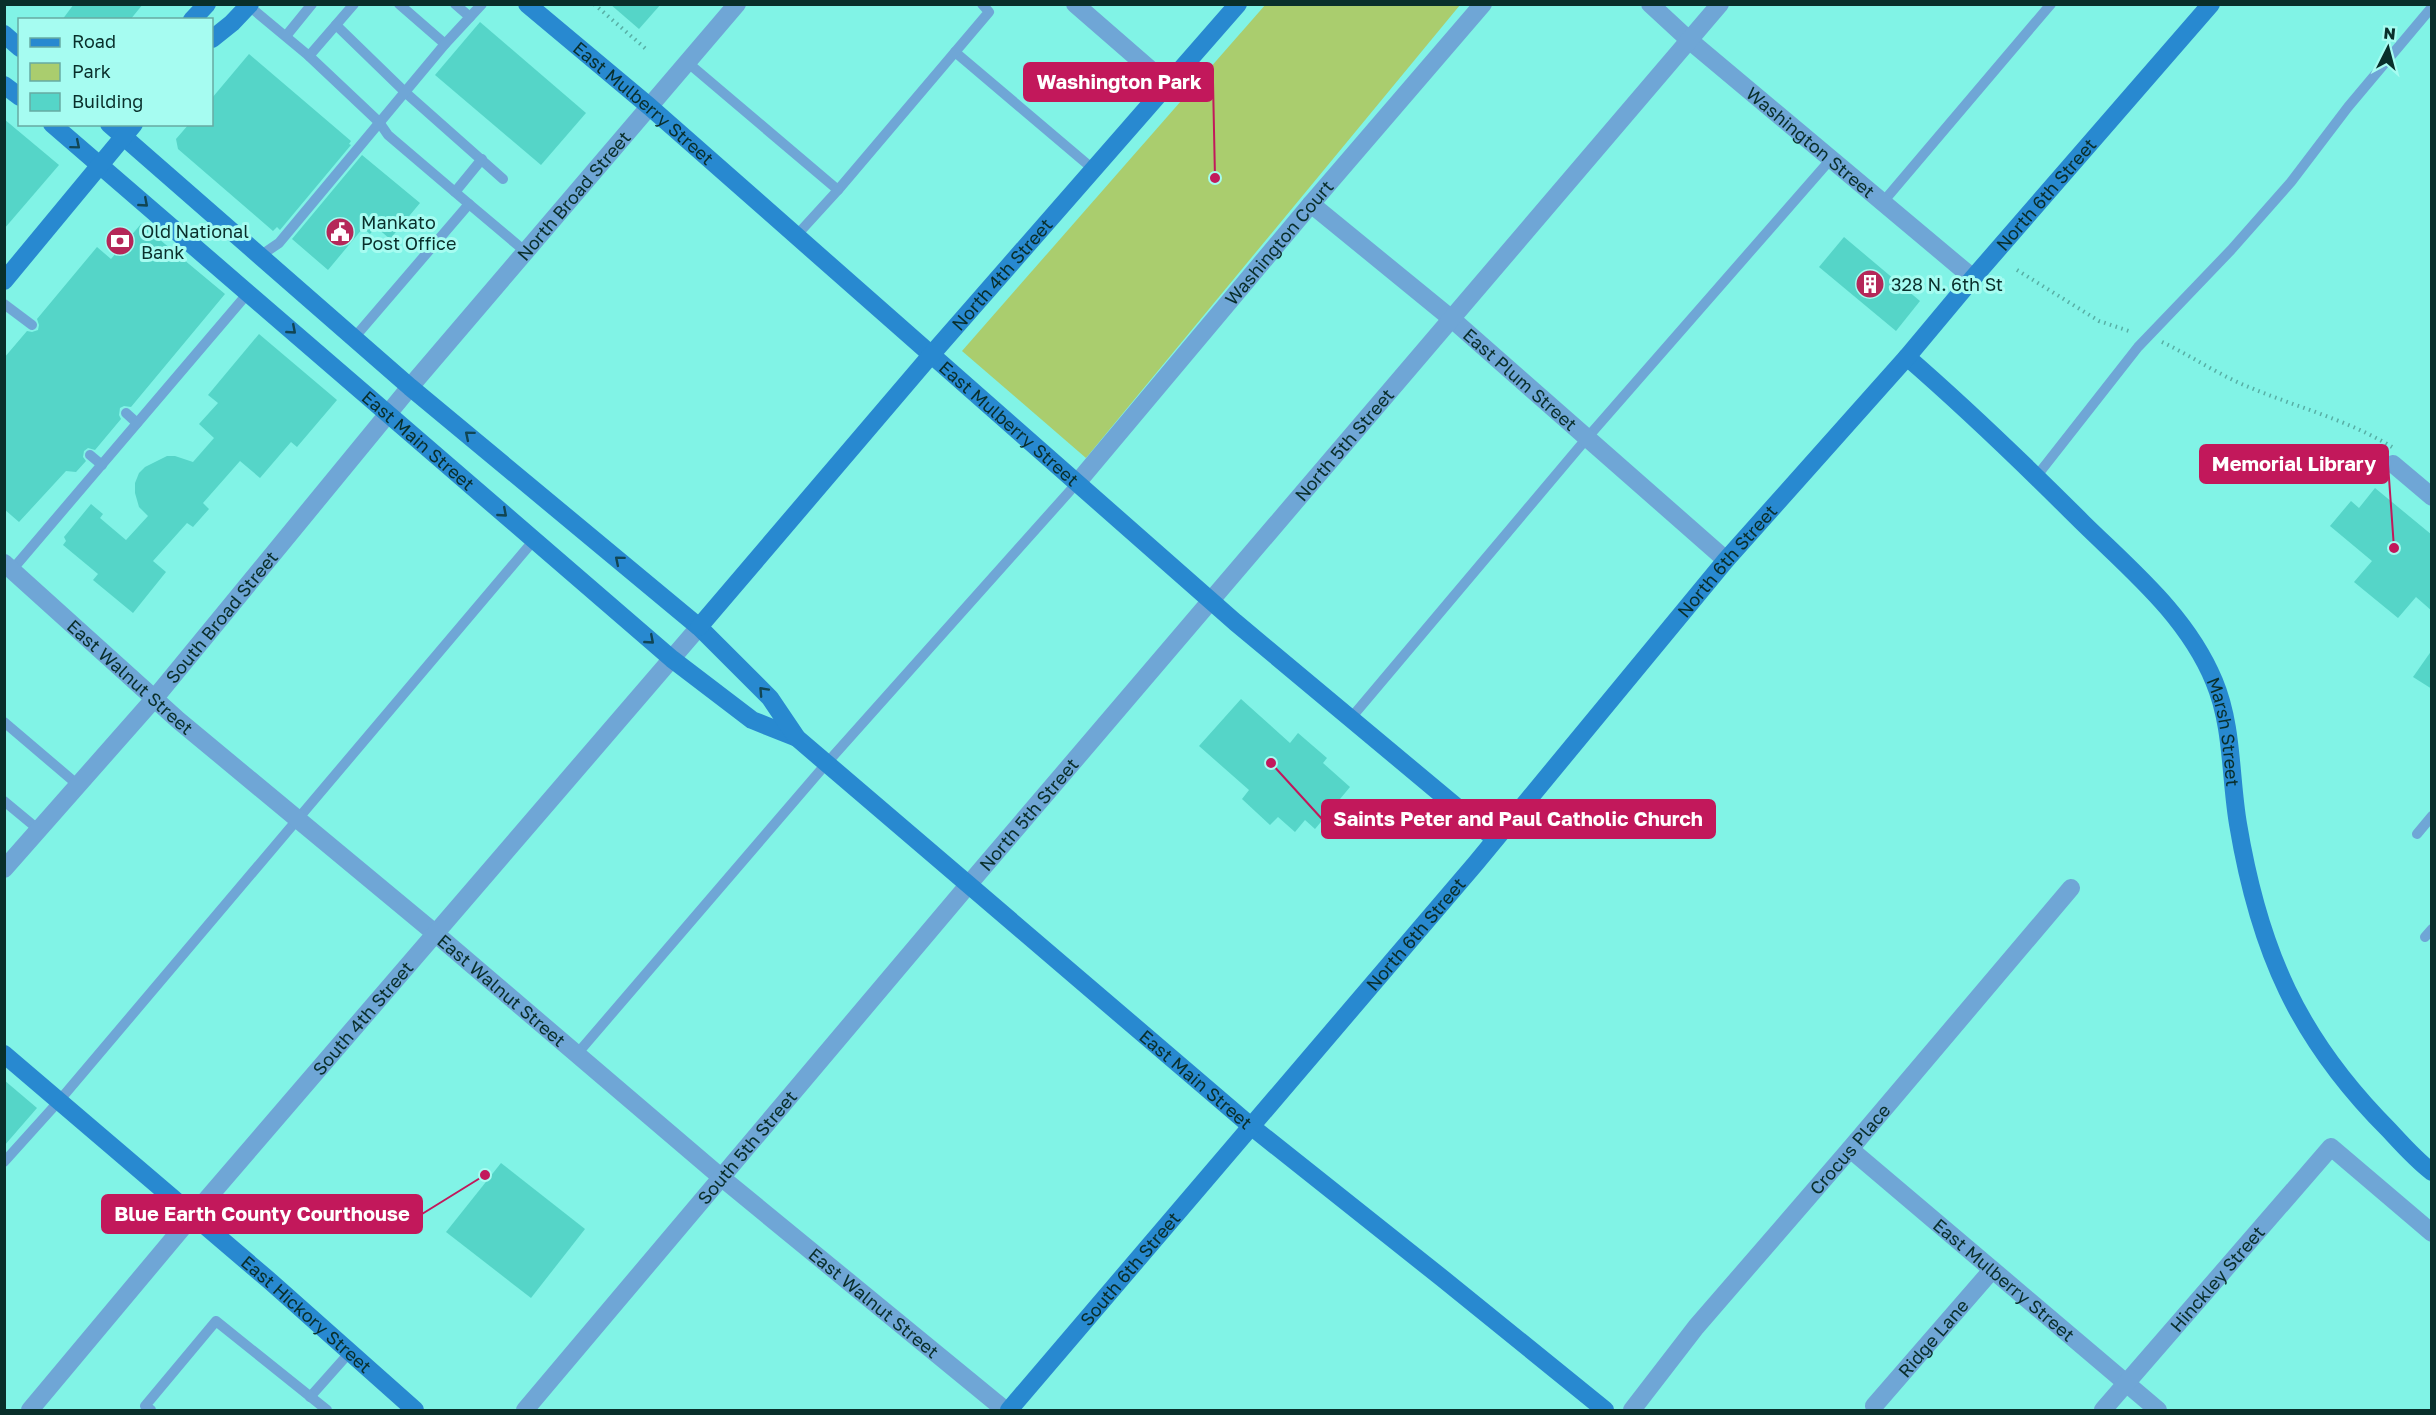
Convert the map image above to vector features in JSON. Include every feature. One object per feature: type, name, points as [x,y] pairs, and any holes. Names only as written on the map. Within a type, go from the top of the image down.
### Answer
[{"type":"street","points":[[194,18],[208,4]]},
{"type":"street","name":"East Mulberry Street","points":[[527,4],[650,107],[1211,601],[1495,839]]},
{"type":"street","name":"North Broad Street","points":[[410,387],[737,4]]},
{"type":"street","points":[[1075,4],[1167,84]]},
{"type":"street","name":"North 4th Street","points":[[699,627],[1238,4]]},
{"type":"street","name":"Washington Court","points":[[1077,483],[1311,204],[1483,4]]},
{"type":"street","name":"Washington Street","points":[[1650,4],[1689,40],[1973,278]]},
{"type":"street","name":"North 5th Street","points":[[969,884],[1453,320],[1720,4]]},
{"type":"street","name":"North 6th Street","points":[[1252,1127],[1726,560],[1907,357],[2211,4]]},
{"type":"street","points":[[213,38],[249,5]]},
{"type":"street","points":[[4,34],[18,46]]},
{"type":"street","points":[[4,85],[18,96]]},
{"type":"street","name":"East Main Street","points":[[54,126],[672,659],[752,720],[797,738]]},
{"type":"street","name":"East Main Street","points":[[115,126],[129,131],[260,256],[410,387],[727,652],[770,698],[797,738],[826,764],[1252,1127],[1605,1410]]},
{"type":"street","points":[[4,281],[129,131]]},
{"type":"street","name":"East Plum Street","points":[[1311,204],[1453,320],[1726,560]]},
{"type":"street","name":"Marsh Street","points":[[1907,357],[2036,477],[2170,609],[2194,644],[2214,681],[2227,721],[2233,797],[2247,880],[2268,948],[2293,1005],[2329,1062],[2362,1103],[2432,1172]]},
{"type":"street","name":"South Broad Street","points":[[5,868],[154,699],[410,387]]},
{"type":"street","points":[[2394,456],[2432,497]]},
{"type":"street","name":"East Walnut Street","points":[[8,567],[154,699],[436,934],[722,1178],[1007,1410]]},
{"type":"street","name":"South 4th Street","points":[[30,1410],[194,1214],[699,627]]},
{"type":"street","name":"South 5th Street","points":[[525,1410],[969,884]]},
{"type":"street","name":"Crocus Place","points":[[1632,1410],[1695,1327],[1850,1149],[2071,888]]},
{"type":"street","name":"East Hickory Street","points":[[4,1054],[194,1214],[415,1410]]},
{"type":"street","name":"South 6th Street","points":[[1007,1410],[1252,1127]]},
{"type":"street","name":"Hinckley Street","points":[[2103,1410],[2331,1147],[2432,1233]]},
{"type":"street","name":"East Mulberry Street","points":[[1850,1149],[2158,1410]]},
{"type":"street","name":"Ridge Lane","points":[[1874,1406],[1992,1270]]},
{"type":"lane","points":[[286,36],[312,4]]},
{"type":"lane","points":[[309,56],[354,4]]},
{"type":"lane","points":[[399,4],[445,44]]},
{"type":"lane","points":[[455,4],[470,17]]},
{"type":"lane","points":[[260,256],[279,243],[445,44],[482,4]]},
{"type":"lane","points":[[1883,202],[2051,4]]},
{"type":"lane","points":[[249,5],[309,56],[379,122],[387,135],[526,252]]},
{"type":"lane","points":[[796,236],[955,52],[989,7]]},
{"type":"lane","points":[[2036,477],[2146,337],[2216,266],[2291,182],[2348,107],[2432,7]]},
{"type":"lane","points":[[336,25],[406,93],[503,178]]},
{"type":"lane","points":[[955,52],[1093,169]]},
{"type":"lane","points":[[687,62],[838,190]]},
{"type":"lane","points":[[455,192],[482,159]]},
{"type":"lane","points":[[1351,718],[1587,438],[1831,159]]},
{"type":"lane","points":[[354,338],[469,204]]},
{"type":"lane","points":[[8,567],[102,465],[248,293]]},
{"type":"lane","points":[[4,304],[32,325]]},
{"type":"lane","points":[[126,413],[137,423]]},
{"type":"lane","points":[[90,455],[102,465]]},
{"type":"lane","points":[[577,1054],[826,764],[1077,483]]},
{"type":"lane","points":[[4,1162],[59,1101],[534,540]]},
{"type":"lane","points":[[4,722],[78,785]]},
{"type":"lane","points":[[4,801],[39,830]]},
{"type":"lane","points":[[2417,834],[2432,816]]},
{"type":"lane","points":[[151,1410],[145,1406],[216,1321],[327,1410]]},
{"type":"lane","points":[[310,1396],[350,1352]]},
{"type":"path","points":[[594,4],[646,49]]},
{"type":"path","points":[[2017,270],[2099,321],[2163,342],[2236,381],[2371,434],[2394,456]]},
{"type":"green space","points":[[1266,4],[1460,5],[1086,458],[962,351]]},
{"type":"building","points":[[74,4],[143,4],[132,18],[64,18]]},
{"type":"building","points":[[610,4],[661,4],[639,29]]},
{"type":"building","points":[[480,22],[586,113],[541,165],[435,75]]},
{"type":"building","points":[[249,54],[351,141],[349,144],[351,145],[280,230],[277,227],[273,231],[178,149],[176,139],[187,126],[213,126],[213,97]]},
{"type":"building","points":[[4,119],[59,165],[4,229]]},
{"type":"building","points":[[362,155],[420,203],[390,239],[376,227],[370,234],[363,228],[328,270],[292,239]]},
{"type":"building","points":[[141,224],[225,294],[131,407],[120,408],[121,419],[95,450],[88,448],[84,451],[83,457],[86,461],[76,472],[66,471],[19,522],[4,509],[4,358],[27,331],[38,330],[37,319],[97,247],[111,259]]},
{"type":"building","name":"328 N. 6th St","points":[[1844,237],[1920,301],[1896,331],[1819,267]]},
{"type":"building","points":[[259,334],[337,400],[297,447],[291,442],[260,478],[240,461],[203,503],[209,509],[193,527],[187,523],[153,561],[166,572],[133,613],[93,580],[98,574],[63,545],[66,541],[64,537],[91,504],[103,514],[100,518],[126,540],[148,516],[139,507],[135,493],[135,483],[139,473],[145,467],[167,456],[193,462],[214,438],[199,424],[218,403],[208,395]]},
{"type":"building","points":[[2375,488],[2432,535],[2432,611],[2416,597],[2398,618],[2354,582],[2372,561],[2330,526],[2351,501],[2359,508]]},
{"type":"building","points":[[2432,650],[2432,689],[2413,677]]},
{"type":"building","points":[[1241,699],[1290,743],[1298,733],[1327,758],[1323,763],[1350,787],[1315,829],[1305,820],[1295,832],[1278,817],[1270,825],[1242,799],[1249,790],[1199,746]]},
{"type":"building","points":[[4,1080],[37,1108],[4,1146]]},
{"type":"building","points":[[501,1163],[585,1229],[531,1298],[446,1232]]},
{"type":"place","name":"Washington Park","points":[[1215,178]]},
{"type":"place","name":"Mankato Post Office","points":[[340,232]]},
{"type":"place","name":"Old National Bank","points":[[120,241]]},
{"type":"place","name":"328 N. 6th St","points":[[1870,284]]},
{"type":"place","name":"Memorial Library","points":[[2394,548]]},
{"type":"place","name":"Saints Peter and Paul Catholic Church","points":[[1271,763]]},
{"type":"place","name":"Blue Earth County Courthouse","points":[[485,1175]]}]
